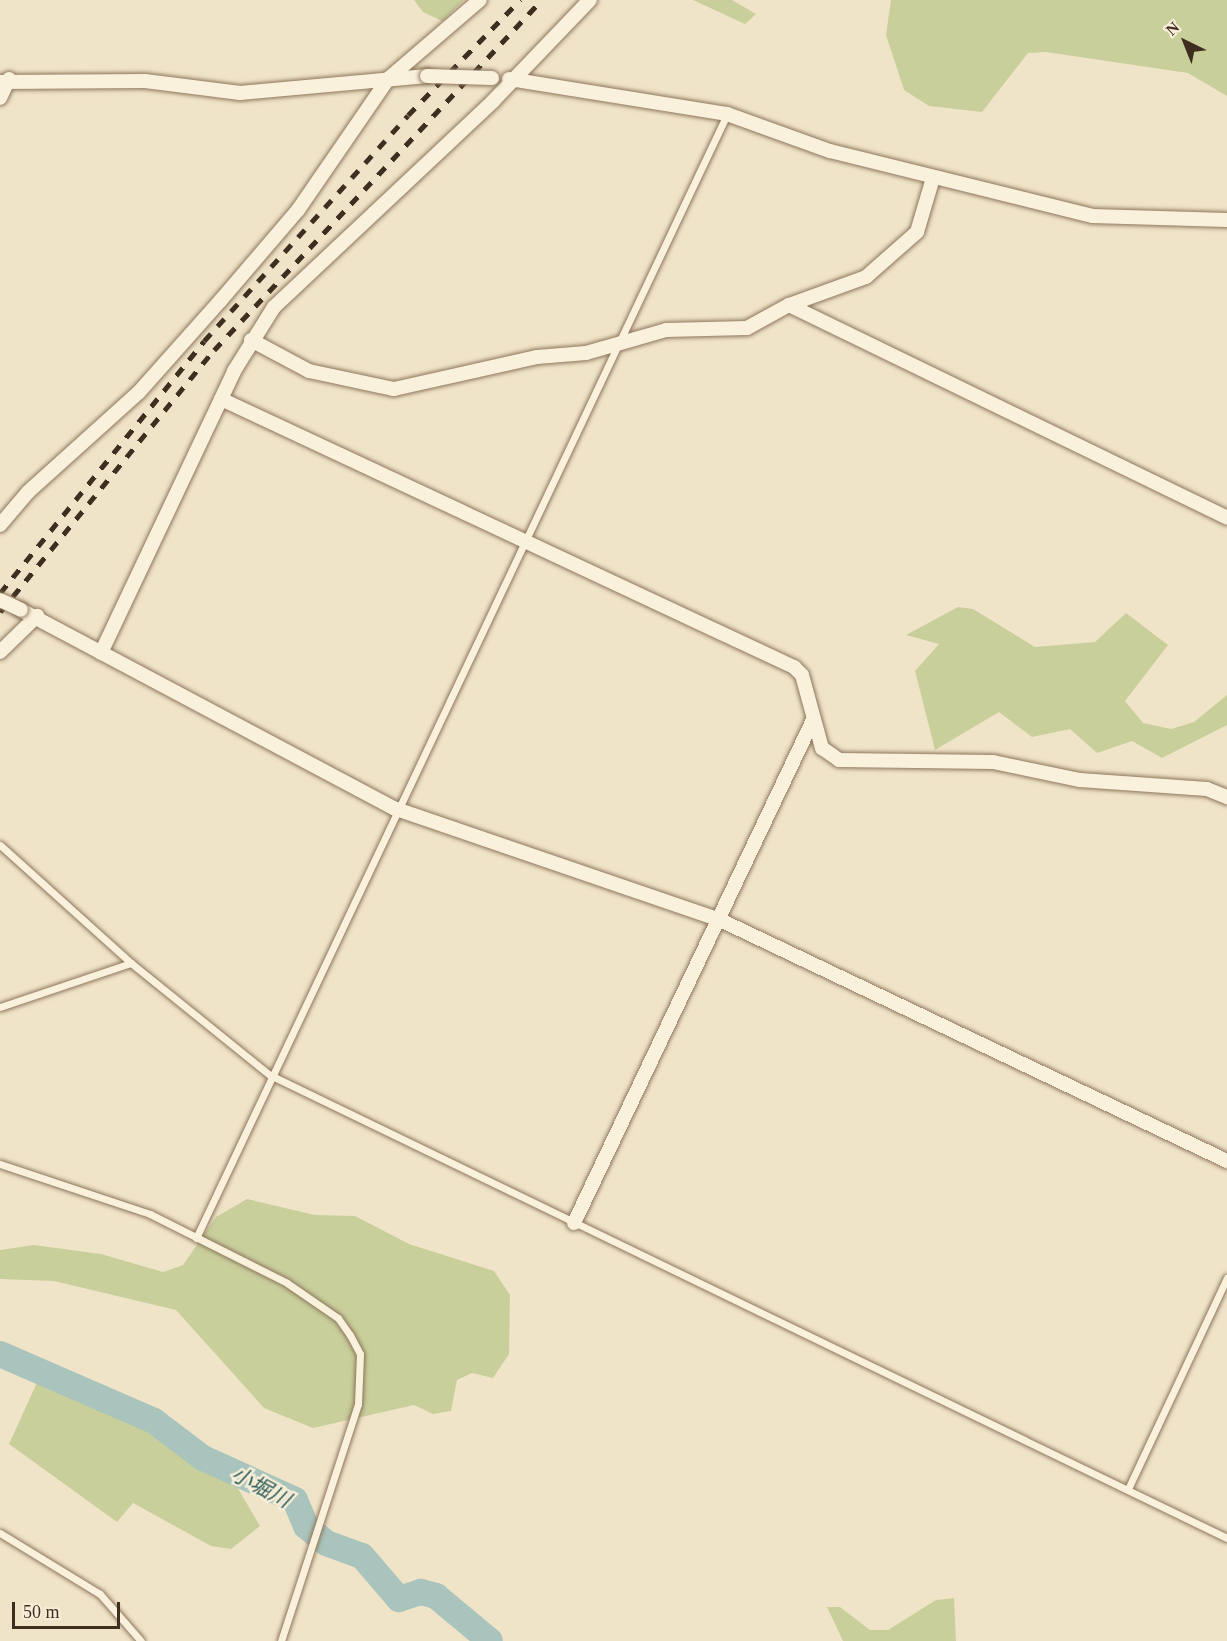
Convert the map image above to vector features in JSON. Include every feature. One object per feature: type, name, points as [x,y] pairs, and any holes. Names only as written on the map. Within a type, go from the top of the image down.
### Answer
[{"type":"street","points":[[0,525],[139,392],[221,300],[298,210],[388,78],[480,0]]},
{"type":"street","points":[[101,653],[251,340],[320,260],[512,79],[591,0]]},
{"type":"street","points":[[0,98],[4,81],[145,81],[240,93],[388,78],[427,76],[512,79],[727,114],[830,151],[1092,216],[1227,220]]},
{"type":"street","points":[[251,340],[309,370],[379,389],[617,346],[666,330],[747,328],[789,305],[866,277],[917,231],[933,178]]},
{"type":"street","points":[[789,305],[1227,518]]},
{"type":"street","points":[[221,399],[794,667],[802,675],[822,748],[839,760],[993,762],[1080,780],[1207,789],[1227,797]]},
{"type":"street","points":[[0,600],[37,616],[101,653],[396,809],[718,919],[1227,1161]]},
{"type":"street","points":[[0,652],[37,616]]},
{"type":"street","points":[[574,1223],[813,720]]},
{"type":"lane","points":[[196,1238],[270,1075],[396,809],[527,544],[617,346],[727,114]]},
{"type":"lane","points":[[0,845],[131,963],[270,1075],[1227,1538]]},
{"type":"lane","points":[[0,1007],[131,963]]},
{"type":"lane","points":[[0,1164],[119,1201],[196,1238],[320,1305],[338,1318],[360,1354],[358,1404],[281,1641]]},
{"type":"lane","points":[[1128,1489],[1227,1278]]},
{"type":"lane","points":[[0,1533],[100,1594],[141,1641]]},
{"type":"green space","points":[[414,0],[464,0],[442,21],[423,12]]},
{"type":"green space","points":[[693,0],[732,0],[756,14],[745,24]]},
{"type":"green space","points":[[891,0],[1227,0],[1227,96],[1188,73],[1046,52],[1028,53],[982,112],[929,106],[904,90],[886,35]]},
{"type":"green space","points":[[958,607],[973,609],[1035,647],[1095,642],[1126,613],[1168,645],[1125,701],[1143,723],[1171,729],[1194,722],[1227,695],[1227,725],[1162,758],[1132,741],[1097,753],[1070,729],[1032,737],[999,712],[935,750],[915,671],[939,644],[906,635]]},
{"type":"green space","points":[[247,1199],[315,1215],[355,1216],[409,1244],[494,1271],[510,1295],[509,1354],[493,1378],[472,1373],[457,1380],[451,1411],[433,1414],[414,1405],[313,1428],[264,1408],[176,1310],[54,1281],[0,1279],[0,1250],[34,1245],[101,1254],[163,1272],[183,1265],[216,1217]]},
{"type":"green space","points":[[40,1376],[103,1411],[147,1428],[236,1485],[260,1526],[231,1549],[211,1546],[133,1503],[117,1522],[9,1444]]},
{"type":"green space","points":[[954,1598],[956,1641],[843,1641],[827,1607],[840,1607],[870,1630],[888,1630],[936,1600]]},
{"type":"waterway","name":"小堀川","points":[[0,1354],[154,1421],[203,1458],[295,1500],[306,1526],[326,1543],[362,1556],[399,1599],[421,1592],[436,1596],[490,1641]]},
{"type":"railway","points":[[0,593],[204,341],[408,115],[520,0]]},
{"type":"railway","points":[[0,612],[214,350],[541,0]]}]
